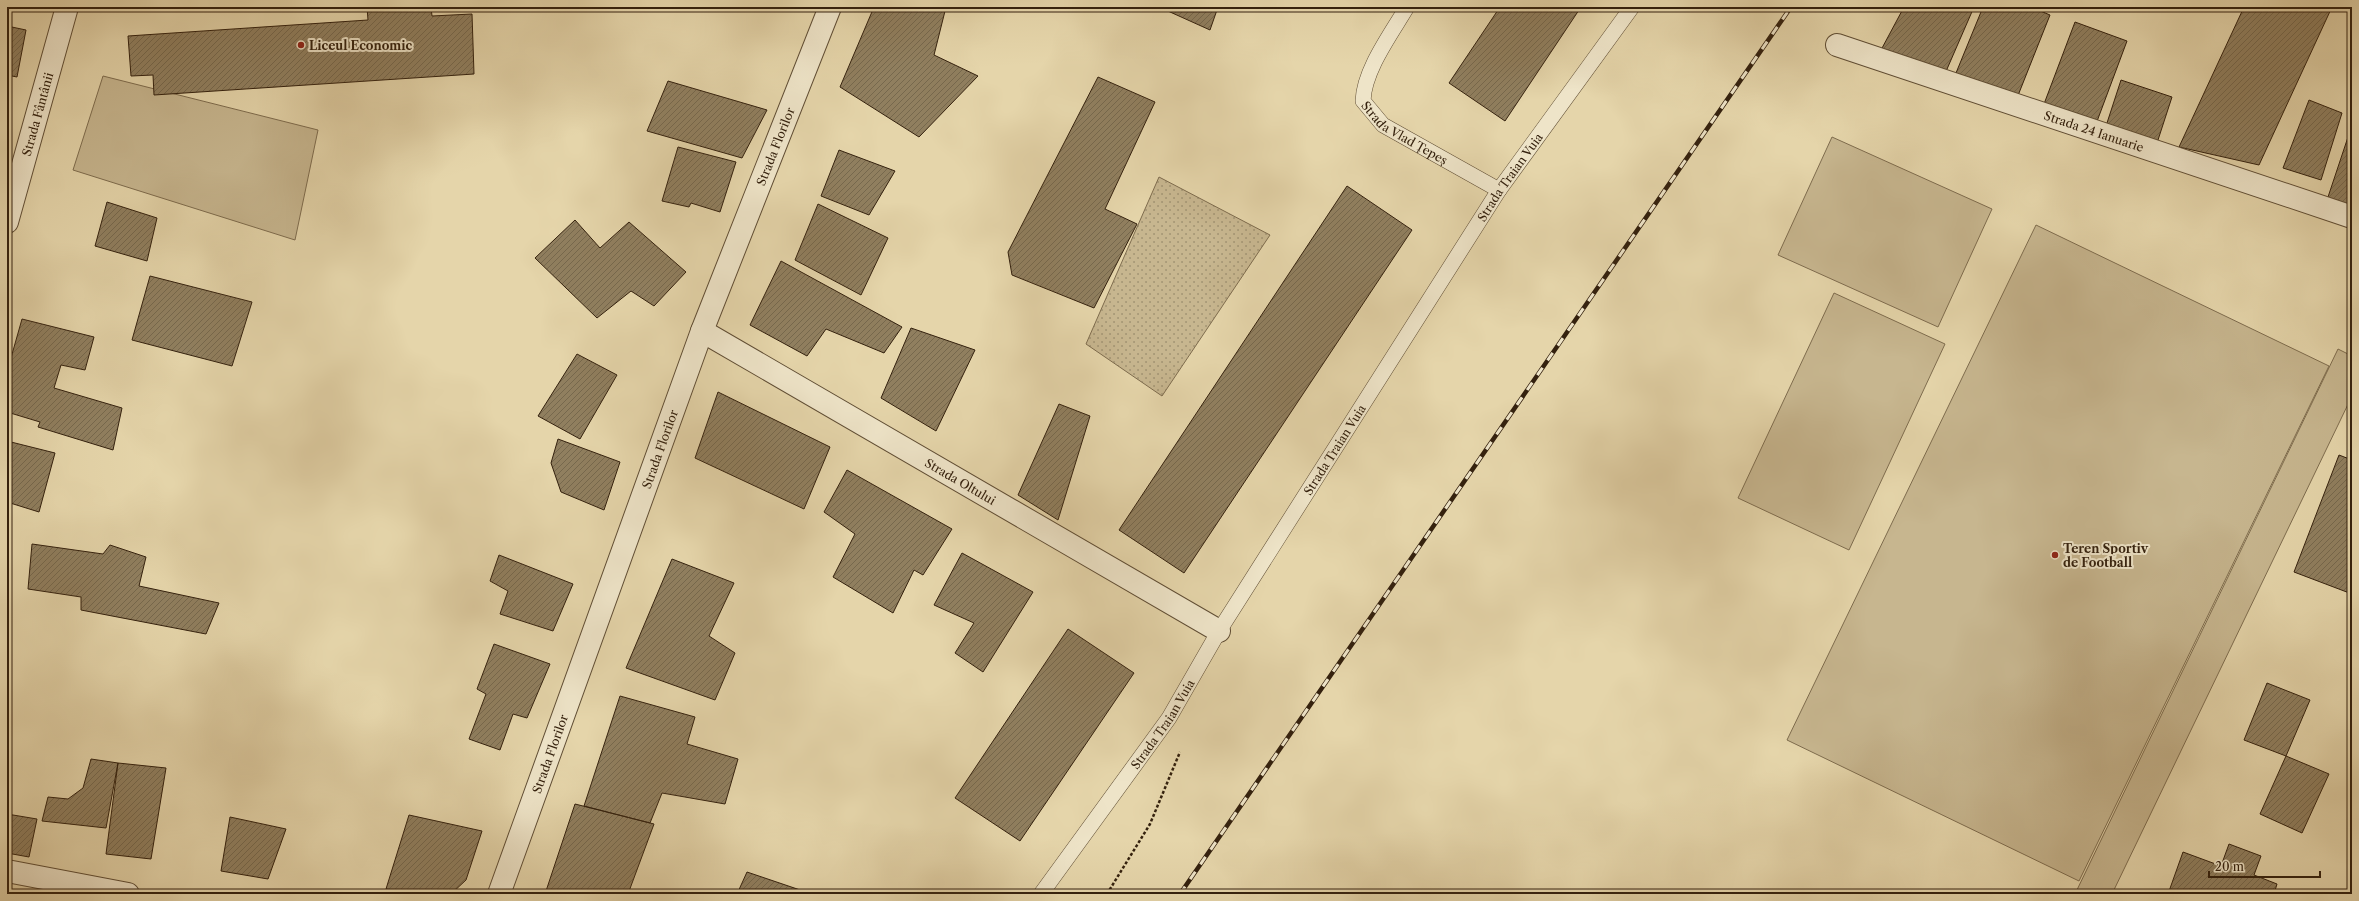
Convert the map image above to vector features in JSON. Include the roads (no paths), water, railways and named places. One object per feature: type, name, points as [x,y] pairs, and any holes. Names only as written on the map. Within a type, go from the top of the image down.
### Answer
[{"type":"street","name":"Strada Fântânii","points":[[7,222],[67,7]]},
{"type":"street","name":"Strada Florilor","points":[[499,894],[702,331],[830,7]]},
{"type":"street","name":"Strada 24 Ianuarie","points":[[1837,45],[2352,217]]},
{"type":"street","name":"Strada Oltului","points":[[702,331],[1219,631]]},
{"type":"street","points":[[7,871],[128,894]]},
{"type":"lane","name":"Strada Vlad Țepeș","points":[[1407,7],[1369,75],[1363,89],[1363,101],[1383,125],[1499,190]]},
{"type":"lane","name":"Strada Traian Vuia","points":[[1041,894],[1169,718],[1219,631],[1499,190],[1632,7]]},
{"type":"railway","points":[[1180,894],[1791,7]]},
{"type":"place","name":"Liceul Economic","points":[[301,45]]},
{"type":"place","name":"Teren Sportiv de Football","points":[[2055,555]]}]
